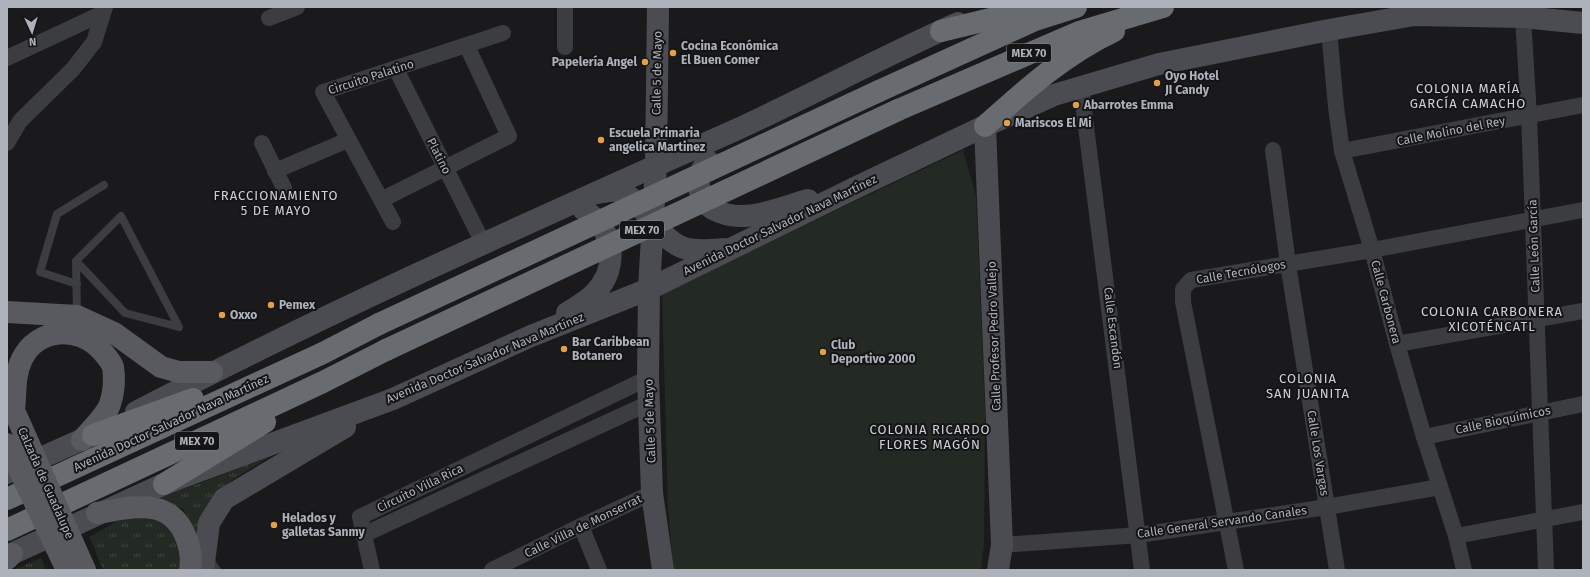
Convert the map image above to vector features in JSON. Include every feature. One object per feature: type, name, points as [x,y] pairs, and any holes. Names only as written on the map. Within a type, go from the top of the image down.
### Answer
[{"type":"highway","points":[[941,30],[1041,7]]},
{"type":"highway","name":"Avenida Doctor Salvador Nava Martínez","points":[[7,499],[323,353],[379,324],[879,91],[1035,20],[1076,7]]},
{"type":"highway","points":[[985,126],[1051,69],[1096,39],[1164,7]]},
{"type":"highway","name":"MEX 70","points":[[7,530],[324,382],[386,350],[898,110],[1079,32],[1164,7]]},
{"type":"highway","points":[[88,437],[323,353]]},
{"type":"highway","points":[[164,484],[254,429],[324,382]]},
{"type":"main road","name":"Calle 5 de Mayo","points":[[658,7],[656,165],[652,223],[648,378],[652,493],[663,570]]},
{"type":"main road","points":[[1454,16],[1489,7]]},
{"type":"main road","name":"Avenida Doctor Salvador Nava Martínez","points":[[7,473],[88,437],[212,372],[482,244],[743,126],[941,30],[991,8]]},
{"type":"main road","name":"Avenida Doctor Salvador Nava Martínez","points":[[9,556],[97,513],[164,484],[393,399],[531,336],[650,289],[859,186],[985,126],[1054,96],[1159,64],[1329,30],[1414,15],[1523,17],[1583,23]]},
{"type":"main road","points":[[743,126],[712,155],[700,170],[699,182],[702,198],[708,206],[715,210],[728,216],[743,218],[859,186]]},
{"type":"main road","name":"Calle Profesor Pedro Vallejo","points":[[985,126],[1002,545],[998,570]]},
{"type":"main road","points":[[594,193],[617,191],[626,195],[633,200],[652,223],[672,242],[682,248],[692,250],[732,249]]},
{"type":"main road","points":[[531,336],[595,292],[610,267],[612,254],[606,232],[596,217],[584,210],[557,211],[538,218]]},
{"type":"main road","points":[[7,312],[77,316],[114,333],[161,367],[179,372],[212,372]]},
{"type":"main road","points":[[12,408],[18,371],[22,359],[31,346],[43,337],[57,333],[80,335],[89,339],[106,355],[112,366],[114,381],[110,405],[88,437]]},
{"type":"main road","points":[[209,565],[209,523],[224,499],[393,399]]},
{"type":"main road","name":"Calzada de Guadalupe","points":[[12,408],[85,570]]},
{"type":"main road","name":"Calzada de Guadalupe","points":[[7,444],[67,570]]},
{"type":"main road","points":[[97,513],[143,506],[163,510],[176,520],[184,533],[191,557],[190,570]]},
{"type":"street","points":[[269,18],[297,7]]},
{"type":"street","points":[[565,7],[566,47]]},
{"type":"street","points":[[7,58],[103,10]]},
{"type":"street","points":[[7,143],[20,122],[73,69],[94,42],[103,10]]},
{"type":"street","name":"Calle León García","points":[[1523,17],[1529,116],[1546,570]]},
{"type":"street","name":"Calle Carbonera","points":[[1329,30],[1336,107],[1342,151],[1372,250],[1424,437],[1456,536],[1464,570]]},
{"type":"street","name":"Circuito Palatino","points":[[393,222],[323,92],[503,34]]},
{"type":"street","points":[[381,200],[509,136],[467,46]]},
{"type":"street","name":"Platino","points":[[396,69],[482,244]]},
{"type":"street","name":"Calle Escandón","points":[[1082,87],[1139,535],[1142,570]]},
{"type":"street","name":"Calle Molino del Rey","points":[[1342,151],[1583,105]]},
{"type":"street","points":[[275,171],[348,140]]},
{"type":"street","points":[[262,143],[284,188]]},
{"type":"street","name":"Calle Los Vargas","points":[[1273,150],[1288,264],[1337,570]]},
{"type":"street","name":"Calle Tecnólogos","points":[[1236,570],[1183,302],[1183,289],[1191,280],[1372,250],[1583,210]]},
{"type":"street","points":[[1397,344],[1583,311]]},
{"type":"street","name":"Circuito Villa Rica","points":[[372,570],[360,517],[648,378]]},
{"type":"street","name":"Circuito Villa Rica","points":[[363,535],[649,403]]},
{"type":"street","name":"Calle Bioquímicos","points":[[1424,437],[1583,404]]},
{"type":"street","points":[[497,451],[506,469]]},
{"type":"street","name":"Calle General Servando Canales","points":[[1002,545],[1139,535],[1327,507],[1440,487]]},
{"type":"street","name":"Calle Villa de Monserrat","points":[[492,570],[652,493]]},
{"type":"street","points":[[1456,536],[1583,512]]},
{"type":"street","points":[[581,526],[599,570]]},
{"type":"lane","points":[[76,284],[40,272],[57,214],[104,185]]},
{"type":"lane","points":[[76,261],[125,313],[179,327],[122,216],[76,261],[77,316]]},
{"type":"green space","name":"Club Deportivo 2000","points":[[963,150],[976,196],[985,411],[984,544],[981,570],[673,570],[668,507],[662,293]]},
{"type":"green space","points":[[276,453],[232,480],[208,505],[201,539],[183,509],[152,498],[198,484]]},
{"type":"green space","points":[[149,515],[172,527],[185,570],[103,570],[90,537],[124,517]]},
{"type":"green space","points":[[41,558],[46,570],[13,570]]},
{"type":"place","name":"Cocina Económica El Buen Comer","points":[[673,53]]},
{"type":"place","name":"Papelería Angel","points":[[645,62]]},
{"type":"place","name":"Oyo Hotel JI Candy","points":[[1157,83]]},
{"type":"place","name":"Abarrotes Emma","points":[[1076,105]]},
{"type":"place","name":"Mariscos El Mi","points":[[1007,123]]},
{"type":"place","name":"Escuela Primaria angelica Martinez","points":[[601,140]]},
{"type":"place","name":"Pemex","points":[[271,305]]},
{"type":"place","name":"Oxxo","points":[[222,315]]},
{"type":"place","name":"Bar Caribbean Botanero","points":[[564,349]]},
{"type":"place","name":"Club Deportivo 2000","points":[[823,352]]},
{"type":"place","name":"Helados y galletas Sanmy","points":[[274,525]]},
{"type":"district","name":"COLONIA MARÍA GARCÍA CAMACHO","points":[[1468,96]]},
{"type":"district","name":"FRACCIONAMIENTO 5 DE MAYO","points":[[276,202]]},
{"type":"district","name":"COLONIA CARBONERA XICOTÉNCATL","points":[[1492,318]]},
{"type":"district","name":"COLONIA SAN JUANITA","points":[[1308,386]]},
{"type":"district","name":"COLONIA RICARDO FLORES MAGÓN","points":[[930,436]]}]
